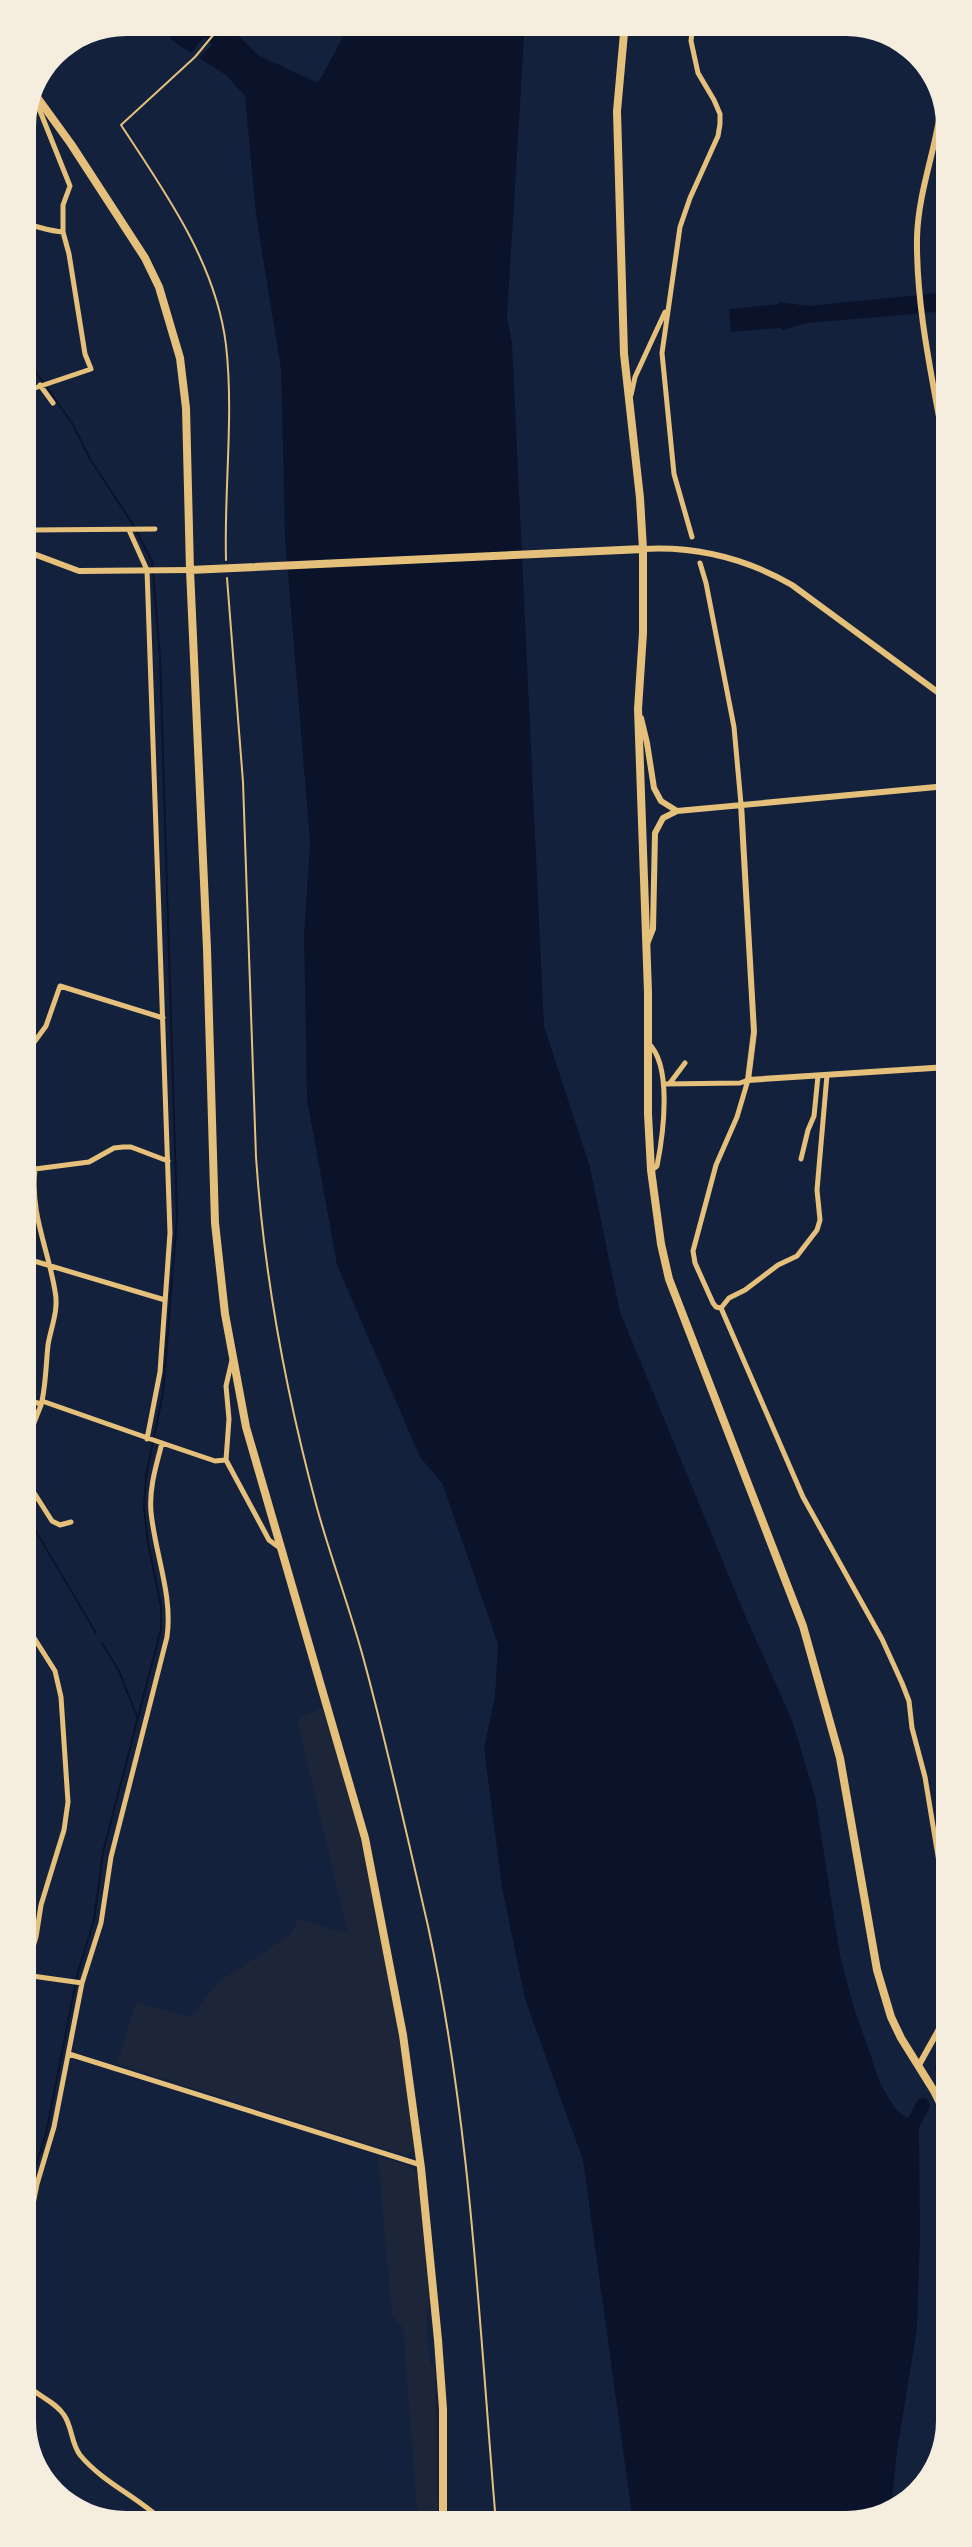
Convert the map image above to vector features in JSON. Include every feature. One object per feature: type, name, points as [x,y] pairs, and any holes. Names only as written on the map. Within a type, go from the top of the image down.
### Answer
[{"type":"main road","points":[[624,36],[617,111],[624,354],[643,633],[638,709],[648,1114],[651,1170],[661,1244],[669,1279],[803,1626],[840,1758],[877,1970],[891,2017],[936,2096]]},
{"type":"main road","points":[[39,102],[103,191],[145,258],[167,310],[180,358],[186,408],[194,570],[215,1223],[232,1359],[246,1427],[365,1838],[403,2035],[421,2165],[443,2409],[443,2511]]},
{"type":"main road","points":[[194,570],[638,549]]},
{"type":"street","points":[[692,36],[698,73],[714,100],[720,114],[720,124],[718,136],[680,227],[662,353],[674,474],[692,537]]},
{"type":"street","points":[[36,387],[91,369],[85,354],[63,232],[63,205],[70,186],[39,106]]},
{"type":"street","points":[[936,127],[917,235],[919,284],[936,395]]},
{"type":"street","points":[[36,227],[63,232]]},
{"type":"street","points":[[629,401],[635,377],[667,307]]},
{"type":"street","points":[[43,384],[53,403]]},
{"type":"street","points":[[36,530],[155,529]]},
{"type":"street","points":[[129,530],[147,570],[170,1233],[160,1372],[148,1439]]},
{"type":"street","points":[[638,549],[672,547],[709,552],[767,570],[936,691]]},
{"type":"street","points":[[36,555],[79,571],[194,570]]},
{"type":"street","points":[[700,563],[734,727],[754,1032],[748,1080],[737,1117],[716,1165],[693,1251],[695,1263],[713,1303],[721,1308],[803,1497],[882,1639],[902,1683],[909,1701],[936,1844]]},
{"type":"street","points":[[638,709],[654,788],[661,801],[677,811]]},
{"type":"street","points":[[646,948],[653,929],[655,833],[663,818],[677,811],[936,787]]},
{"type":"street","points":[[36,1040],[46,1026],[60,986],[163,1018]]},
{"type":"street","points":[[648,1043],[654,1049],[666,1084],[663,1135],[657,1166],[651,1170]]},
{"type":"street","points":[[666,1084],[685,1063]]},
{"type":"street","points":[[666,1084],[740,1083],[936,1068]]},
{"type":"street","points":[[721,1308],[729,1298],[797,1256],[817,1230],[820,1220],[817,1190],[827,1075]]},
{"type":"street","points":[[801,1159],[814,1116],[818,1076]]},
{"type":"street","points":[[36,1169],[89,1162],[114,1148],[131,1147],[168,1161]]},
{"type":"street","points":[[36,1207],[57,1306],[48,1344],[42,1403],[36,1418]]},
{"type":"street","points":[[36,1262],[165,1300]]},
{"type":"street","points":[[232,1359],[226,1386],[229,1419],[226,1460],[269,1540],[281,1549]]},
{"type":"street","points":[[36,1402],[98,1419],[215,1461],[226,1460]]},
{"type":"street","points":[[36,2189],[54,2127],[82,1983],[101,1923],[113,1846],[167,1637],[167,1604],[151,1512],[151,1491],[161,1443]]},
{"type":"street","points":[[36,1496],[52,1521],[60,1525],[71,1522]]},
{"type":"street","points":[[36,1641],[55,1671],[61,1697],[68,1802],[64,1830],[41,1905],[36,1937]]},
{"type":"street","points":[[36,1976],[82,1983]]},
{"type":"street","points":[[919,2065],[936,2034]]},
{"type":"street","points":[[69,2054],[421,2165]]},
{"type":"street","points":[[36,2391],[67,2417],[70,2435],[79,2454],[153,2511]]},
{"type":"path","points":[[212,36],[195,57],[121,125],[180,218],[207,272],[226,343],[229,414],[225,524],[227,588],[243,782],[260,1217],[270,1293],[291,1399],[317,1507],[365,1666],[401,1812],[429,1932],[451,2050],[471,2201],[495,2511]]},
{"type":"shaded area","points":[[169,36],[205,36],[191,53]]},
{"type":"shaded area","points":[[221,36],[239,36],[258,55],[318,83],[343,36],[524,36],[507,318],[512,342],[544,1026],[590,1167],[620,1312],[745,1615],[792,1720],[815,1796],[840,1956],[854,2008],[881,2085],[896,2110],[919,2126],[917,2329],[892,2498],[869,2508],[846,2511],[631,2511],[583,2160],[525,1999],[502,1887],[484,1748],[495,1696],[498,1644],[442,1483],[420,1457],[337,1265],[307,1099],[304,936],[310,842],[285,537],[281,369],[256,215],[245,96],[226,75],[199,58]]},
{"type":"shaded area","points":[[936,293],[936,312],[808,323],[782,330],[731,332],[729,309],[779,302],[808,306]]},
{"type":"shaded area","points":[[324,1707],[359,1834],[398,2032],[414,2145],[405,2156],[117,2064],[136,2002],[191,2017],[217,1983],[291,1934],[298,1919],[348,1934],[297,1719]]},
{"type":"shaded area","points":[[378,2156],[413,2168],[418,2178],[430,2307],[426,2310],[429,2359],[435,2370],[438,2511],[417,2511],[403,2328],[392,2315]]},
{"type":"waterway","points":[[213,36],[230,54]]},
{"type":"waterway","points":[[36,372],[72,423],[90,459],[132,523],[152,561],[160,657],[177,1217],[163,1393],[146,1476],[144,1508],[161,1606],[161,1629],[103,1852],[94,1920],[77,1976],[46,2134],[36,2164]]},
{"type":"waterway","points":[[36,1531],[96,1633]]},
{"type":"waterway","points":[[102,1643],[119,1671],[138,1719]]},
{"type":"waterway","points":[[905,2139],[923,2105]]},
{"type":"waterway","points":[[44,2458],[46,2463]]}]
